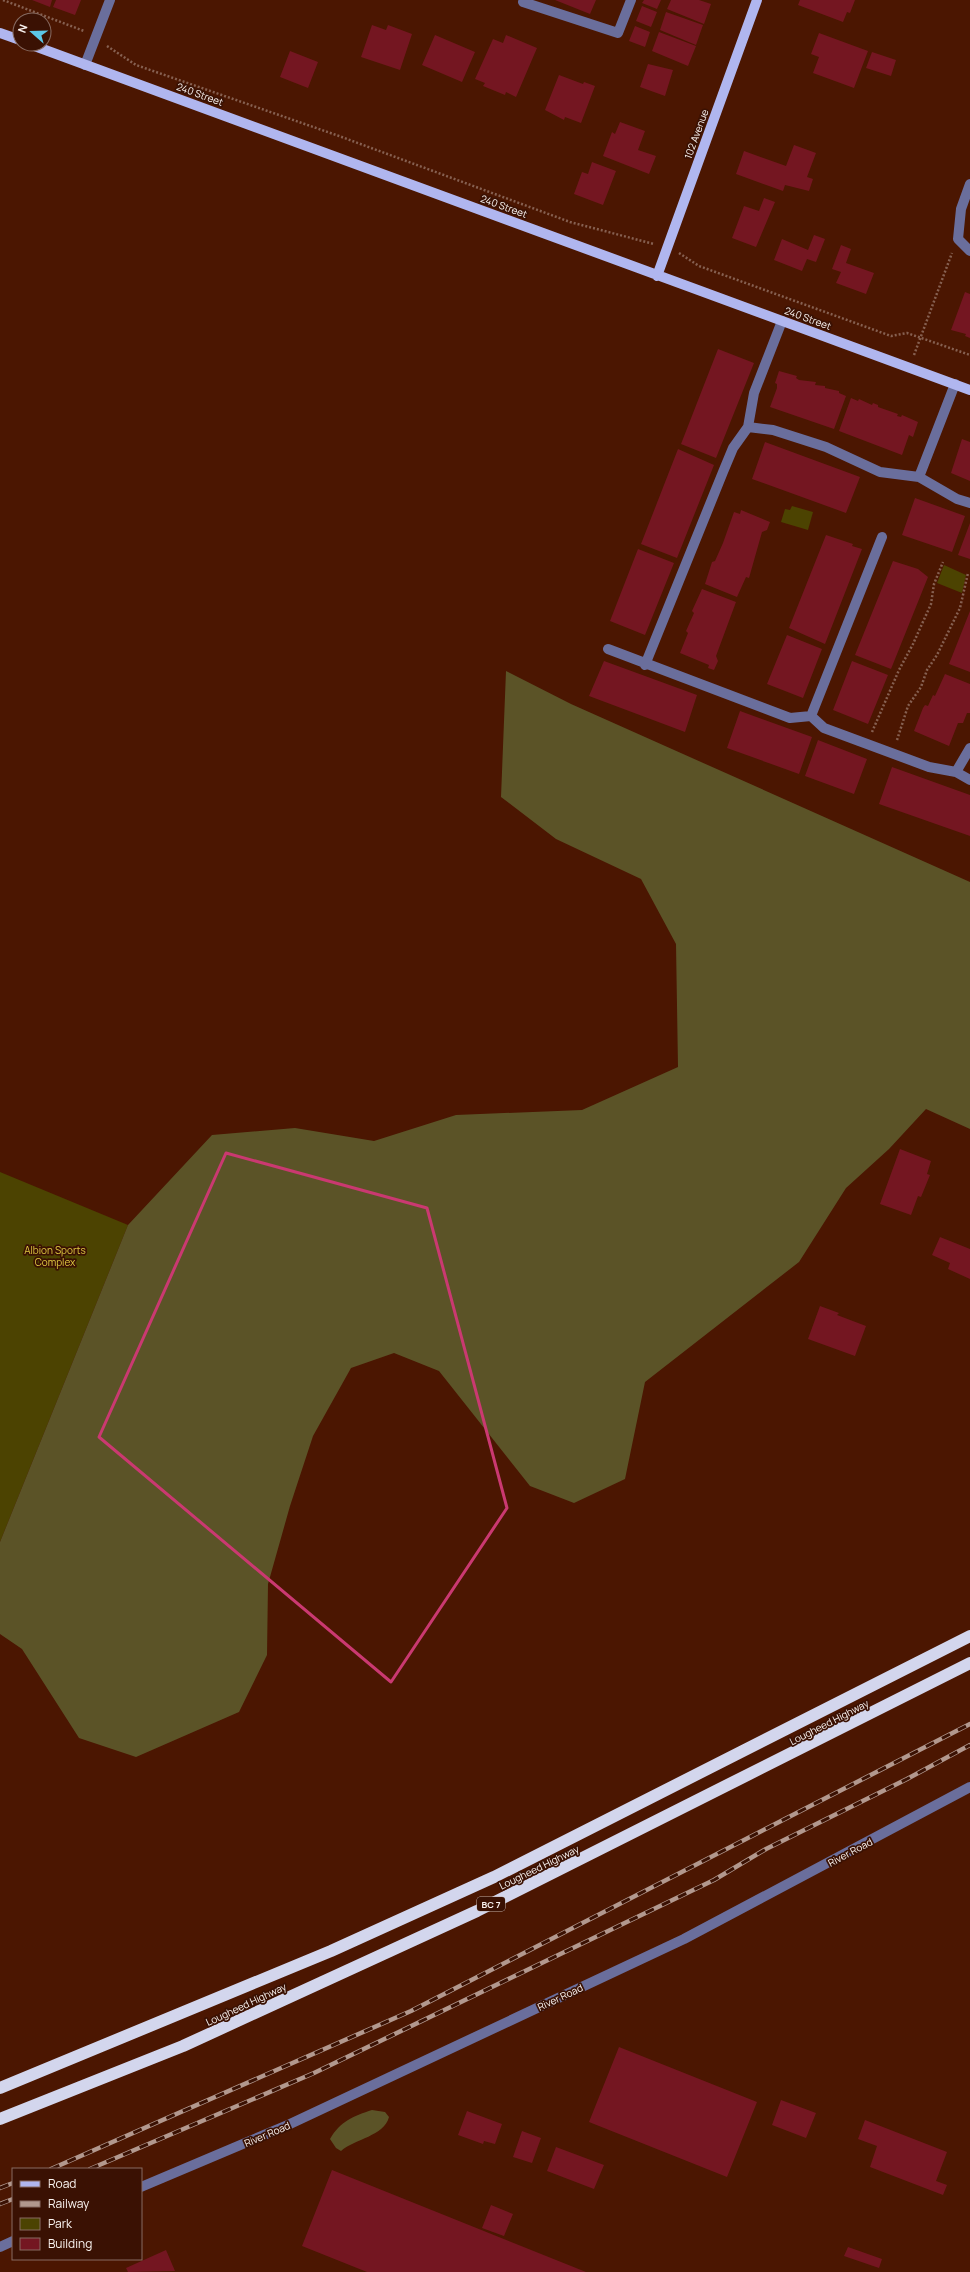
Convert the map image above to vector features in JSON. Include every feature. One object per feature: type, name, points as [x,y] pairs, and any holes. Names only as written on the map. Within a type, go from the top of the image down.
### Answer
[{"type":"highway","name":"Lougheed Highway","points":[[0,2088],[331,1951],[494,1877],[970,1636]]},
{"type":"highway","name":"Lougheed Highway","points":[[0,2120],[183,2046],[476,1911],[970,1663]]},
{"type":"main road","name":"102 Avenue","points":[[657,276],[757,0]]},
{"type":"main road","points":[[0,33],[12,37]]},
{"type":"main road","name":"240 Street","points":[[51,52],[970,390]]},
{"type":"street","points":[[86,65],[110,0]]},
{"type":"street","points":[[523,1],[618,33],[631,0]]},
{"type":"street","points":[[970,184],[960,209],[958,239],[970,251]]},
{"type":"street","points":[[645,665],[733,448],[748,427],[754,393],[782,321]]},
{"type":"street","points":[[919,477],[955,384]]},
{"type":"street","points":[[748,427],[773,430],[826,447],[880,472],[919,477],[957,500],[970,503]]},
{"type":"street","points":[[811,716],[882,537]]},
{"type":"street","points":[[608,649],[645,665],[790,718],[811,716],[824,728],[929,767],[956,772],[970,780]]},
{"type":"street","points":[[956,772],[970,748]]},
{"type":"street","name":"River Road","points":[[142,2188],[290,2124],[684,1939],[970,1787]]},
{"type":"street","points":[[0,2247],[12,2241]]},
{"type":"path","points":[[3,0],[77,27]]},
{"type":"path","points":[[121,55],[136,65],[339,136],[570,222],[646,242]]},
{"type":"path","points":[[909,368],[958,239]]},
{"type":"path","points":[[682,254],[698,266],[891,336],[907,333],[970,355]]},
{"type":"path","points":[[871,736],[898,670],[914,644],[931,604],[934,584],[943,562]]},
{"type":"path","points":[[895,744],[908,706],[920,687],[927,670],[937,655],[960,608],[968,573]]},
{"type":"highlighted area","points":[[226,1153],[427,1208],[507,1508],[391,1682],[99,1437]]},
{"type":"green space","points":[[792,506],[813,512],[808,530],[781,522],[785,509],[790,510]]},
{"type":"green space","points":[[944,565],[966,575],[962,593],[937,583]]},
{"type":"green space","name":"Albion Sports Complex","points":[[0,1172],[128,1225],[0,1542]]},
{"type":"shaded area","points":[[506,671],[571,704],[970,882],[970,1129],[926,1109],[889,1149],[846,1188],[799,1262],[645,1382],[625,1479],[574,1503],[530,1486],[439,1371],[394,1353],[351,1368],[313,1436],[290,1506],[268,1584],[267,1655],[239,1712],[136,1757],[79,1738],[22,1649],[0,1634],[0,1542],[128,1225],[212,1135],[295,1128],[374,1141],[456,1115],[582,1110],[678,1067],[676,944],[641,879],[556,839],[501,797]]},
{"type":"shaded area","points":[[372,2110],[385,2112],[389,2117],[381,2129],[341,2151],[336,2148],[330,2139],[338,2128],[353,2117]]},
{"type":"building","points":[[32,0],[52,0],[50,7]]},
{"type":"building","points":[[56,0],[81,0],[75,15],[53,7]]},
{"type":"building","points":[[555,0],[596,0],[590,14]]},
{"type":"building","points":[[644,0],[661,0],[657,9],[642,3]]},
{"type":"building","points":[[671,0],[699,0],[711,4],[704,24],[667,9]]},
{"type":"building","points":[[800,0],[855,0],[850,13],[847,12],[843,22],[798,5]]},
{"type":"building","points":[[642,6],[657,12],[651,27],[636,21]]},
{"type":"building","points":[[666,12],[703,25],[696,45],[660,30]]},
{"type":"building","points":[[372,25],[386,30],[388,25],[412,34],[400,70],[361,57]]},
{"type":"building","points":[[635,26],[650,32],[645,47],[629,41]]},
{"type":"building","points":[[659,32],[696,46],[688,66],[652,51]]},
{"type":"building","points":[[819,33],[868,51],[854,88],[813,73],[819,57],[811,54]]},
{"type":"building","points":[[435,35],[475,52],[462,82],[422,65]]},
{"type":"building","points":[[506,35],[537,48],[516,97],[506,92],[505,95],[483,86],[485,83],[475,79],[493,39],[503,43]]},
{"type":"building","points":[[290,51],[318,62],[308,88],[280,77]]},
{"type":"building","points":[[872,52],[896,60],[891,76],[866,68]]},
{"type":"building","points":[[648,64],[673,70],[665,96],[640,87]]},
{"type":"building","points":[[559,75],[583,84],[584,82],[595,86],[581,123],[565,117],[564,120],[545,110]]},
{"type":"building","points":[[620,122],[645,131],[638,150],[656,156],[649,174],[603,156],[612,132],[615,134]]},
{"type":"building","points":[[794,145],[816,153],[807,177],[813,179],[809,191],[785,185],[783,191],[736,174],[744,151],[786,166]]},
{"type":"building","points":[[592,162],[616,171],[603,205],[574,194],[582,172],[588,174]]},
{"type":"building","points":[[764,198],[775,202],[756,247],[732,238],[744,206],[759,211]]},
{"type":"building","points":[[814,235],[825,239],[816,262],[807,259],[802,271],[774,260],[782,239],[808,250]]},
{"type":"building","points":[[841,245],[851,249],[846,263],[874,273],[866,294],[836,283],[841,272],[832,269]]},
{"type":"building","points":[[965,292],[970,294],[970,338],[965,336],[966,334],[951,330]]},
{"type":"building","points":[[718,349],[754,363],[716,458],[681,444]]},
{"type":"building","points":[[779,371],[797,376],[796,378],[799,380],[816,382],[815,385],[825,386],[825,388],[839,391],[839,393],[846,396],[834,429],[770,407],[777,388],[777,384],[775,383]]},
{"type":"building","points":[[851,398],[858,401],[859,399],[872,405],[873,403],[878,405],[878,407],[898,414],[897,416],[901,417],[902,415],[918,422],[913,437],[909,435],[902,455],[839,431]]},
{"type":"building","points":[[962,439],[970,442],[970,481],[951,473]]},
{"type":"building","points":[[765,442],[860,477],[846,513],[752,479]]},
{"type":"building","points":[[678,449],[714,465],[677,558],[641,544]]},
{"type":"building","points":[[915,498],[965,516],[952,552],[902,535]]},
{"type":"building","points":[[741,510],[770,522],[767,530],[762,532],[749,578],[746,577],[737,597],[705,584],[712,562],[715,561],[723,543],[734,512],[740,514]]},
{"type":"building","points":[[970,523],[970,559],[958,555]]},
{"type":"building","points":[[826,535],[853,544],[852,546],[862,549],[825,644],[789,628]]},
{"type":"building","points":[[638,549],[674,563],[645,635],[610,621]]},
{"type":"building","points":[[893,561],[918,569],[928,577],[891,669],[855,655]]},
{"type":"building","points":[[702,589],[736,602],[716,656],[718,661],[714,670],[708,668],[709,665],[680,653],[688,633],[686,631],[694,613],[692,611]]},
{"type":"building","points":[[970,611],[970,672],[949,664]]},
{"type":"building","points":[[787,635],[822,649],[803,698],[767,684]]},
{"type":"building","points":[[604,661],[697,695],[685,732],[589,696]]},
{"type":"building","points":[[852,661],[888,675],[868,724],[833,710]]},
{"type":"building","points":[[945,674],[970,684],[970,713],[967,713],[963,723],[958,723],[949,746],[914,731],[923,708],[925,705],[928,706],[933,695],[935,696]]},
{"type":"building","points":[[740,711],[812,737],[799,774],[727,748]]},
{"type":"building","points":[[818,740],[867,759],[854,794],[805,776]]},
{"type":"building","points":[[892,767],[970,795],[970,836],[879,804]]},
{"type":"building","points":[[900,1149],[931,1161],[927,1174],[930,1175],[921,1197],[918,1196],[911,1215],[880,1204]]},
{"type":"building","points":[[940,1237],[970,1249],[970,1279],[948,1269],[950,1263],[932,1255]]},
{"type":"building","points":[[820,1306],[839,1313],[837,1315],[866,1326],[855,1356],[808,1339]]},
{"type":"building","points":[[619,2047],[757,2102],[727,2177],[589,2122]]},
{"type":"building","points":[[781,2100],[816,2113],[806,2138],[772,2125]]},
{"type":"building","points":[[467,2111],[502,2124],[495,2144],[484,2141],[483,2144],[458,2135]]},
{"type":"building","points":[[865,2120],[947,2152],[936,2181],[947,2185],[943,2195],[870,2167],[877,2146],[858,2139]]},
{"type":"building","points":[[522,2131],[541,2138],[532,2163],[513,2157]]},
{"type":"building","points":[[556,2147],[604,2165],[594,2189],[547,2171]]},
{"type":"building","points":[[332,2170],[586,2272],[367,2272],[302,2246]]},
{"type":"building","points":[[491,2205],[513,2214],[504,2236],[482,2228]]},
{"type":"building","points":[[848,2247],[882,2259],[879,2268],[844,2256]]},
{"type":"building","points":[[166,2250],[175,2271],[128,2272],[126,2268]]},
{"type":"railway","points":[[53,2168],[411,2011],[970,1724]]},
{"type":"railway","points":[[92,2168],[314,2073],[714,1880],[766,1849],[907,1779],[970,1745]]},
{"type":"railway","points":[[0,2188],[12,2183]]},
{"type":"railway","points":[[0,2204],[12,2199]]}]
